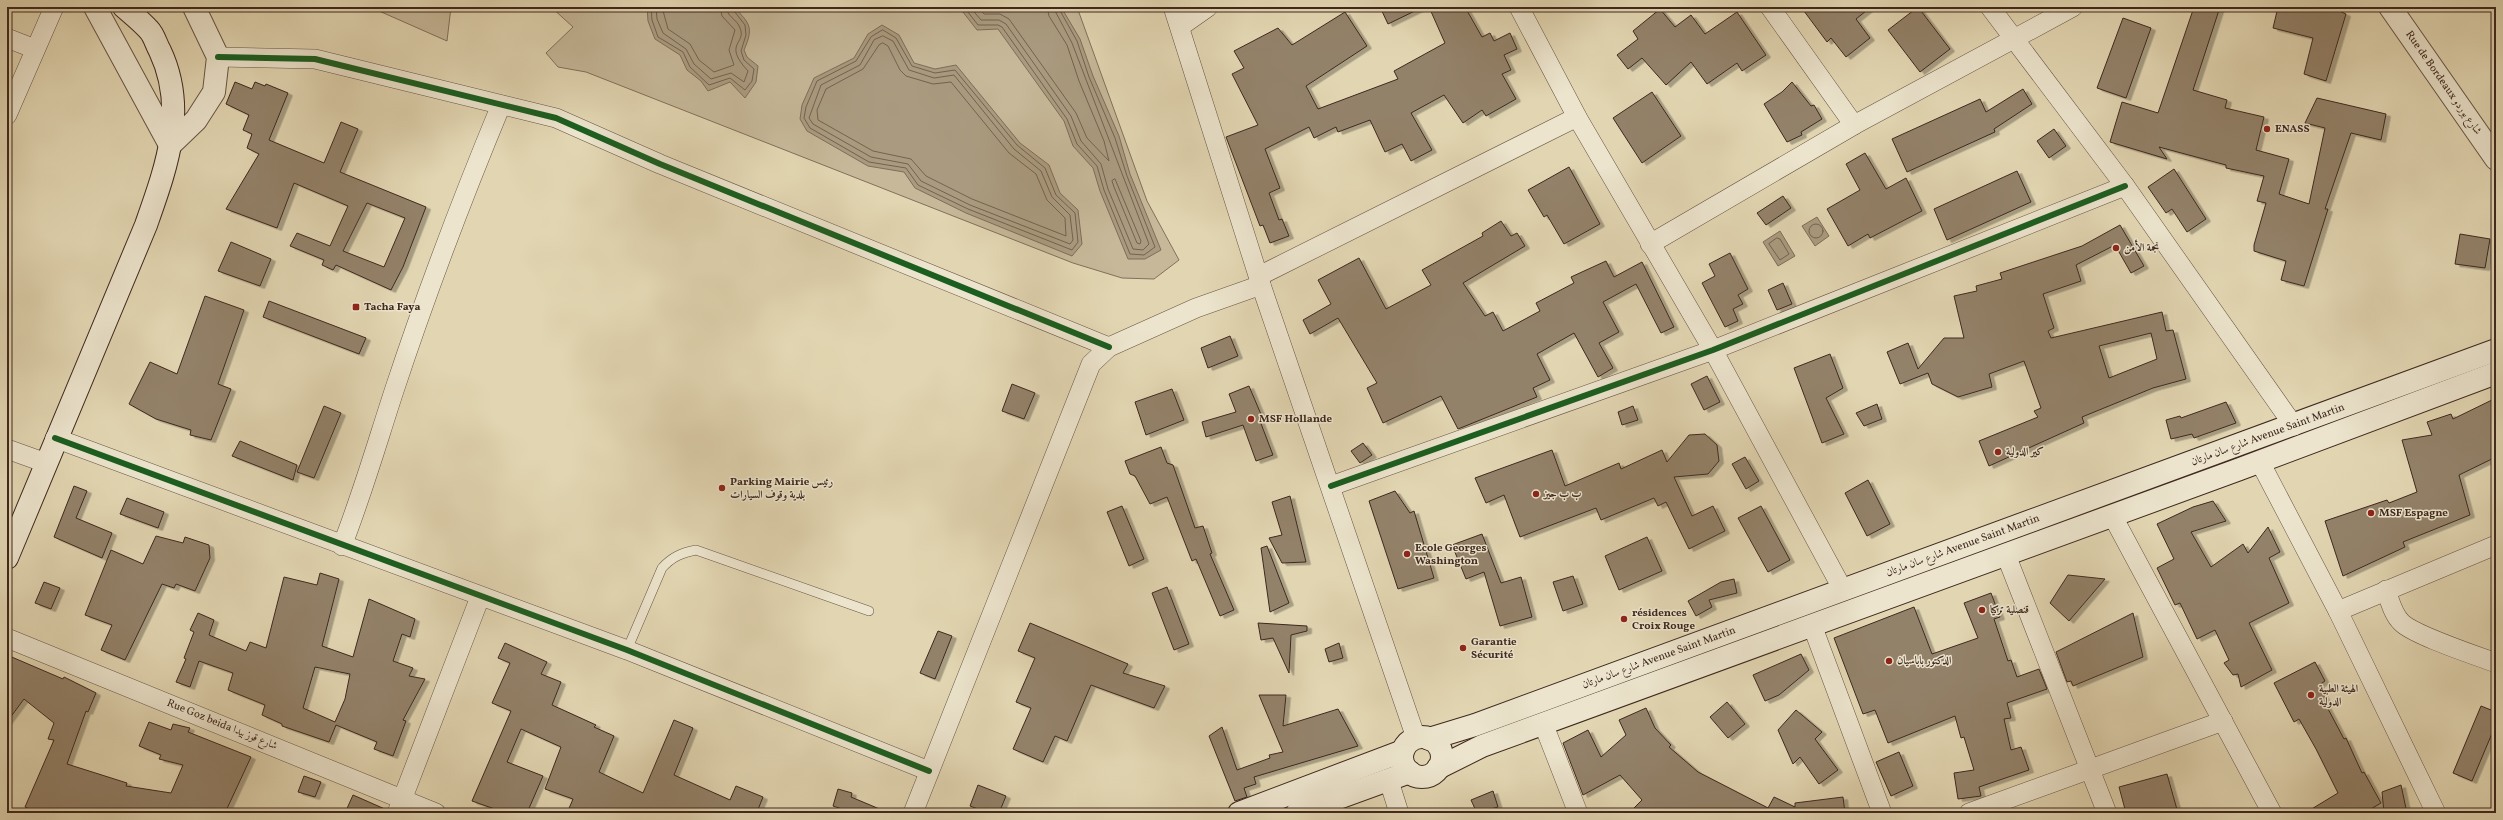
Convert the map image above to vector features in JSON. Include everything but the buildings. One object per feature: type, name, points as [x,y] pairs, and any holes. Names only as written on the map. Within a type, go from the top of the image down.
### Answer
[{"type":"main road","points":[[95,7],[170,145]]},
{"type":"main road","points":[[124,7],[150,30]]},
{"type":"main road","points":[[7,558],[55,438],[146,225],[165,170],[174,122],[174,92],[164,60],[150,30],[148,7]]},
{"type":"main road","points":[[170,145],[196,120],[214,92],[218,57],[194,7]]},
{"type":"main road","name":"Rue de Bordeaux شارع بوردو","points":[[2390,7],[2496,159]]},
{"type":"main road","name":"شارع سان مارتان Avenue Saint Martin","points":[[1239,813],[1416,742],[1475,725],[2294,426],[2496,350]]},
{"type":"main road","name":"شارع سان مارتان Avenue Saint Martin","points":[[1438,768],[1482,746],[1543,723],[2260,462],[2496,373]]},
{"type":"main road","points":[[1416,742],[1435,742],[1441,752],[1438,768],[1429,775],[1422,777],[1410,772],[1404,764],[1416,742]]},
{"type":"main road","points":[[1297,813],[1389,782],[1410,772]]},
{"type":"street","points":[[7,115],[54,7]]},
{"type":"street","points":[[1173,7],[1181,26],[1260,280],[1331,486],[1416,742]]},
{"type":"street","points":[[1181,26],[1208,7]]},
{"type":"street","points":[[1520,7],[1577,117],[1713,350],[1843,590]]},
{"type":"street","points":[[1770,7],[1854,125]]},
{"type":"street","points":[[1990,7],[2125,186],[2294,426]]},
{"type":"street","points":[[1650,244],[1854,125],[2072,7]]},
{"type":"street","points":[[7,38],[35,49]]},
{"type":"street","points":[[218,57],[315,59],[556,118],[660,164],[1109,347]]},
{"type":"street","points":[[342,546],[365,486],[394,390],[459,205],[501,105]]},
{"type":"street","points":[[913,813],[1091,364],[1109,347],[1260,280],[1577,117]]},
{"type":"street","points":[[1331,486],[1713,350],[2125,186]]},
{"type":"street","points":[[55,438],[342,546],[626,650],[929,771]]},
{"type":"street","points":[[7,449],[46,462]]},
{"type":"street","points":[[2260,462],[2338,611],[2436,813]]},
{"type":"street","points":[[2112,515],[2272,813]]},
{"type":"street","points":[[2338,611],[2496,545]]},
{"type":"street","points":[[2006,555],[2107,813]]},
{"type":"street","points":[[2386,590],[2394,613],[2402,624],[2416,632],[2496,663]]},
{"type":"street","points":[[400,806],[480,596]]},
{"type":"street","points":[[1812,625],[1882,813]]},
{"type":"street","name":"Rue Goz beida شارع قوز بيدا","points":[[7,638],[400,806],[436,813]]},
{"type":"street","points":[[1969,813],[2223,721]]},
{"type":"street","points":[[1543,723],[1578,813]]},
{"type":"street","points":[[1389,782],[1400,813]]},
{"type":"lane","points":[[626,650],[662,568],[671,559],[683,552],[696,550],[870,611]]},
{"type":"shaded area","points":[[370,7],[451,7],[447,41]]},
{"type":"shaded area","points":[[551,7],[1077,7],[1147,201],[1179,260],[1154,279],[1122,278],[1073,263],[586,72],[558,67],[546,53],[573,27]]},
{"type":"water","points":[[647,7],[734,7],[749,26],[749,36],[744,50],[747,57],[758,66],[756,82],[745,98],[730,82],[708,91],[701,81],[687,70],[680,55],[655,39],[648,21]]},
{"type":"water","points":[[959,7],[1061,7],[1080,39],[1093,76],[1119,136],[1130,174],[1161,250],[1145,259],[1128,259],[1100,191],[1093,168],[1073,146],[1064,121],[998,29],[977,30]]},
{"type":"water","points":[[882,25],[899,35],[914,63],[935,69],[956,65],[1020,143],[1049,165],[1060,193],[1078,210],[1082,244],[1072,256],[966,213],[915,188],[904,172],[868,166],[807,131],[800,119],[802,105],[814,78],[854,58],[868,34]]},
{"type":"water","points":[[1817,217],[1829,236],[1815,246],[1802,226]]},
{"type":"water","points":[[1780,231],[1795,256],[1778,266],[1763,242]]},
{"type":"cycle path","points":[[218,57],[315,59],[556,118],[660,164],[1109,347]]},
{"type":"cycle path","points":[[1331,486],[1713,350],[2125,186]]},
{"type":"cycle path","points":[[55,438],[627,650],[929,771]]},
{"type":"place","name":"ENASS","points":[[2267,129]]},
{"type":"place","name":"نجمة الأمن","points":[[2116,248]]},
{"type":"place","name":"Tacha Faya","points":[[356,307]]},
{"type":"place","name":"MSF Hollande","points":[[1251,419]]},
{"type":"place","name":"كير الدولية","points":[[1998,452]]},
{"type":"place","name":"Parking Mairie رئيس بلدية وقوف السيارات","points":[[722,488]]},
{"type":"place","name":"ب ب جيز","points":[[1536,494]]},
{"type":"place","name":"MSF Espagne","points":[[2371,513]]},
{"type":"place","name":"Ecole Georges Washington","points":[[1407,554]]},
{"type":"place","name":"قنصلية تركيا","points":[[1982,610]]},
{"type":"place","name":"résidences Croix Rouge","points":[[1624,619]]},
{"type":"place","name":"Garantie Sécurité","points":[[1463,648]]},
{"type":"place","name":"الدكتور باباسيان","points":[[1889,661]]},
{"type":"place","name":"الهيئة الطبية الدولية","points":[[2311,695]]}]
